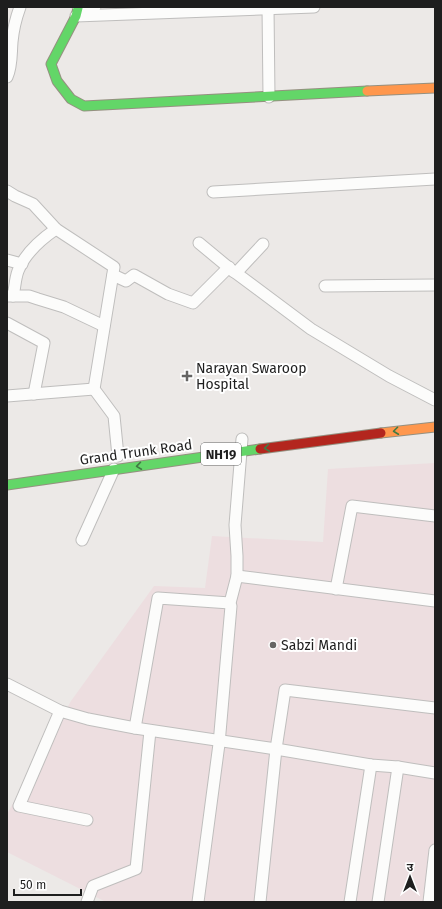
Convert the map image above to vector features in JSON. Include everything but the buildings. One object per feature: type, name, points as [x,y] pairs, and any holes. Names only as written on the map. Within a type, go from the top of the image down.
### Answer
[{"type":"main road","points":[[78,10],[51,64],[57,81],[71,99],[84,106],[435,88]]},
{"type":"main road","name":"Grand Trunk Road","points":[[7,485],[370,434],[435,427]]},
{"type":"street","points":[[7,77],[10,70],[15,23],[20,7]]},
{"type":"street","points":[[78,10],[95,7]]},
{"type":"street","points":[[78,10],[314,7]]},
{"type":"street","points":[[268,8],[269,97]]},
{"type":"street","points":[[213,192],[435,179]]},
{"type":"street","points":[[7,191],[33,204],[56,229],[114,267],[94,389],[114,416],[118,456]]},
{"type":"street","points":[[56,229],[44,237],[25,256],[10,296],[29,296],[64,307],[104,326]]},
{"type":"street","points":[[199,243],[311,329],[389,376],[435,400]]},
{"type":"street","points":[[113,275],[126,281],[134,275],[168,294],[193,303],[264,244]]},
{"type":"street","points":[[7,260],[22,264]]},
{"type":"street","points":[[325,286],[435,285]]},
{"type":"street","points":[[7,322],[44,343],[34,394]]},
{"type":"street","points":[[7,396],[94,389]]},
{"type":"street","points":[[135,728],[158,598],[230,603],[237,576],[235,525],[242,439]]},
{"type":"street","points":[[82,540],[114,469]]},
{"type":"street","points":[[336,589],[352,506],[435,516]]},
{"type":"street","points":[[237,576],[435,601]]},
{"type":"street","points":[[198,902],[219,741],[231,606]]},
{"type":"street","points":[[7,684],[60,711],[88,719],[150,731],[276,749],[371,765],[398,767],[435,773]]},
{"type":"street","points":[[260,902],[276,749],[285,690],[435,708]]},
{"type":"street","points":[[60,711],[19,806],[87,820]]},
{"type":"street","points":[[87,902],[93,886],[136,869],[150,731]]},
{"type":"street","points":[[350,902],[371,765]]},
{"type":"street","points":[[378,902],[398,767]]},
{"type":"street","points":[[429,902],[435,850]]},
{"type":"shaded area","name":"Sabzi Mandi","points":[[435,463],[435,902],[106,902],[7,852],[7,814],[71,701],[154,586],[205,588],[212,536],[323,542],[328,469]]},
{"type":"traffic: fast","points":[[78,8],[76,16],[51,64],[57,81],[71,99],[84,106],[367,91]]},
{"type":"traffic: fast","points":[[7,485],[260,449]]},
{"type":"traffic: slow","points":[[367,91],[435,88]]},
{"type":"traffic: slow","points":[[381,433],[435,427]]},
{"type":"traffic: jam","points":[[260,449],[381,433]]},
{"type":"place","name":"Narayan Swaroop Hospital","points":[[187,376]]},
{"type":"place","name":"Sabzi Mandi","points":[[273,645]]}]
